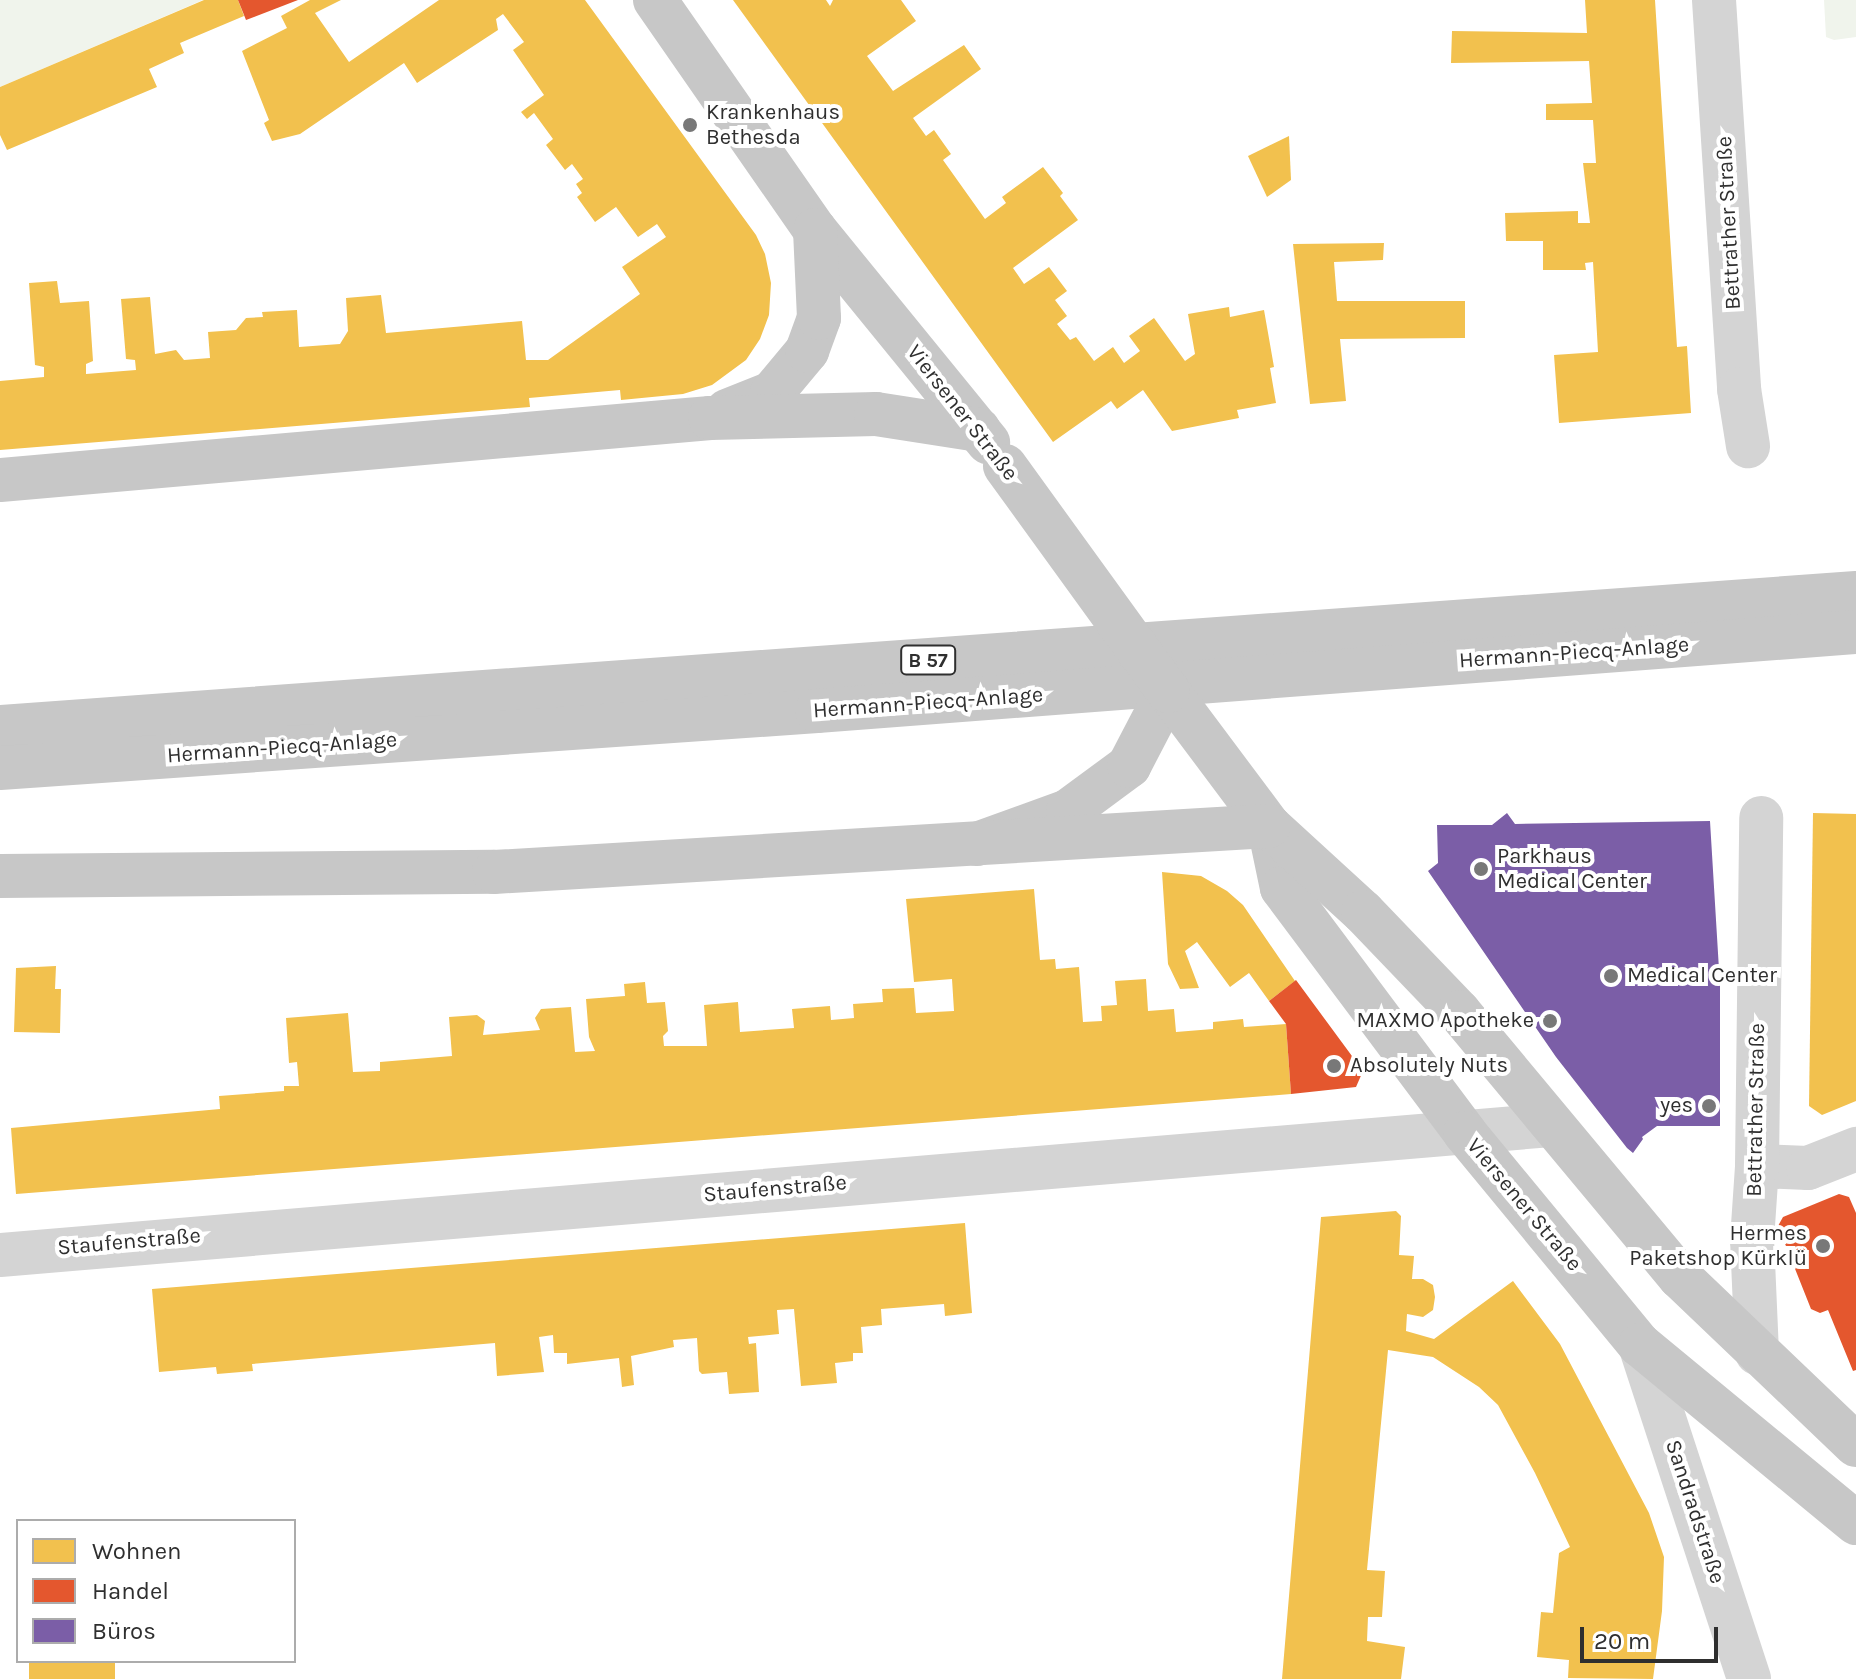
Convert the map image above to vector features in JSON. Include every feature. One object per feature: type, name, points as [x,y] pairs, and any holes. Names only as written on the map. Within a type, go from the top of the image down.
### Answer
[{"type":"main road","name":"Viersener Straße","points":[[655,0],[815,230],[979,430],[1269,826],[1363,912],[1459,1012],[1680,1277],[1856,1445]]},
{"type":"main road","points":[[710,418],[772,393],[807,351],[819,318],[815,230]]},
{"type":"main road","points":[[0,480],[710,418],[876,414],[979,430]]},
{"type":"main road","name":"Hermann-Piecq-Anlage","points":[[0,727],[1856,593]]},
{"type":"main road","name":"Hermann-Piecq-Anlage","points":[[0,768],[801,713],[1856,632]]},
{"type":"main road","points":[[977,844],[1068,811],[1129,766],[1168,691]]},
{"type":"main road","name":"Viersener Straße","points":[[1269,826],[1282,888],[1465,1133],[1640,1345],[1856,1523]]},
{"type":"main road","points":[[0,876],[494,872],[737,855],[1269,826]]},
{"type":"street","name":"Bettrather Straße","points":[[1714,0],[1739,389],[1748,446]]},
{"type":"street","name":"Bettrather Straße","points":[[1757,1353],[1752,1240],[1757,1166],[1761,818]]},
{"type":"street","name":"Staufenstraße","points":[[0,1255],[1551,1125]]},
{"type":"street","points":[[1757,1166],[1808,1168],[1856,1149]]},
{"type":"street","name":"Sandradstraße","points":[[1640,1345],[1749,1679]]},
{"type":"shaded area","points":[[0,0],[203,0],[0,87]]},
{"type":"shaded area","points":[[1824,0],[1856,0],[1856,37],[1834,40],[1826,37]]},
{"type":"building: Wohnen","points":[[204,0],[238,0],[244,16],[180,43],[184,53],[149,69],[157,87],[7,150],[0,135],[0,87]]},
{"type":"building: Wohnen","points":[[310,0],[341,0],[315,13],[349,62],[439,0],[585,0],[756,235],[765,254],[771,283],[769,315],[760,339],[746,360],[712,385],[683,394],[621,400],[620,390],[529,398],[530,407],[0,450],[0,381],[44,377],[44,367],[35,365],[29,283],[57,281],[60,303],[89,301],[93,361],[86,364],[86,374],[136,370],[135,360],[126,359],[121,299],[150,297],[155,354],[176,350],[184,360],[210,358],[208,332],[236,330],[246,318],[263,317],[262,312],[297,310],[299,347],[340,344],[348,331],[346,298],[381,295],[386,333],[522,321],[526,360],[548,360],[640,294],[622,267],[666,237],[657,224],[638,237],[616,207],[595,222],[577,197],[582,193],[576,184],[583,179],[572,164],[565,170],[546,145],[553,139],[534,113],[527,119],[521,112],[544,95],[513,50],[524,42],[503,14],[496,19],[498,30],[417,83],[404,63],[300,134],[272,141],[264,123],[269,120],[242,51],[287,28],[281,16]]},
{"type":"building: Wohnen","points":[[733,0],[826,0],[830,6],[833,0],[901,0],[916,21],[867,56],[893,91],[964,45],[981,69],[913,118],[926,136],[934,130],[951,154],[943,160],[985,219],[1006,203],[1002,197],[1043,167],[1063,193],[1060,196],[1078,220],[1013,268],[1024,284],[1049,267],[1067,291],[1055,300],[1067,316],[1057,324],[1070,340],[1076,337],[1094,361],[1113,347],[1124,363],[1140,351],[1129,336],[1154,318],[1185,361],[1195,354],[1188,314],[1229,307],[1230,317],[1264,310],[1274,367],[1270,368],[1276,403],[1237,410],[1239,418],[1172,431],[1143,390],[1117,409],[1111,401],[1053,442]]},
{"type":"building: Wohnen","points":[[1585,0],[1655,0],[1677,347],[1687,346],[1691,413],[1559,423],[1554,355],[1598,352],[1593,262],[1585,263],[1586,270],[1543,270],[1543,241],[1506,241],[1505,213],[1578,211],[1578,223],[1590,223],[1583,163],[1596,163],[1593,120],[1546,120],[1546,104],[1592,103],[1589,61],[1451,63],[1452,31],[1587,33]]},
{"type":"building: Wohnen","points":[[1289,136],[1291,180],[1267,197],[1248,156]]},
{"type":"building: Wohnen","points":[[1384,243],[1383,260],[1334,262],[1337,301],[1465,301],[1465,338],[1340,339],[1346,401],[1310,404],[1293,244]]},
{"type":"building: Wohnen","points":[[1813,813],[1856,814],[1856,1101],[1822,1115],[1809,1106]]},
{"type":"building: Wohnen","points":[[1162,872],[1201,876],[1227,891],[1243,905],[1295,981],[1269,1001],[1249,973],[1230,987],[1197,942],[1185,951],[1199,988],[1180,989],[1168,964]]},
{"type":"building: Wohnen","points":[[1034,889],[1040,960],[1055,959],[1056,969],[1079,967],[1083,1022],[1102,1021],[1101,1006],[1117,1005],[1115,981],[1146,979],[1148,1011],[1174,1009],[1176,1032],[1213,1029],[1213,1022],[1243,1019],[1244,1027],[1286,1024],[1291,1094],[16,1194],[11,1128],[220,1109],[219,1096],[284,1091],[284,1086],[299,1086],[297,1062],[289,1063],[286,1018],[348,1013],[353,1072],[380,1071],[380,1062],[452,1056],[449,1017],[477,1015],[485,1021],[483,1035],[540,1030],[535,1018],[541,1009],[571,1007],[575,1052],[595,1051],[589,1037],[586,999],[625,996],[624,984],[645,982],[647,1003],[665,1002],[668,1031],[663,1036],[664,1046],[707,1046],[704,1005],[738,1002],[740,1032],[794,1028],[792,1009],[830,1006],[831,1020],[854,1018],[853,1004],[883,1002],[882,989],[914,988],[916,1013],[954,1011],[952,979],[914,982],[906,899]]},
{"type":"building: Wohnen","points":[[56,966],[55,989],[61,989],[60,1033],[14,1032],[16,968]]},
{"type":"building: Wohnen","points":[[1396,1211],[1401,1216],[1399,1255],[1414,1256],[1412,1279],[1423,1279],[1433,1285],[1435,1297],[1433,1310],[1423,1317],[1407,1314],[1406,1331],[1434,1339],[1513,1281],[1560,1344],[1649,1513],[1664,1557],[1662,1611],[1653,1679],[1568,1678],[1569,1660],[1537,1657],[1541,1612],[1553,1613],[1559,1553],[1570,1547],[1535,1473],[1498,1405],[1479,1387],[1433,1357],[1388,1350],[1367,1570],[1385,1571],[1382,1617],[1368,1617],[1367,1641],[1405,1647],[1401,1679],[1282,1679],[1321,1217]]},
{"type":"building: Wohnen","points":[[965,1223],[972,1313],[945,1316],[944,1304],[881,1309],[882,1325],[861,1327],[863,1353],[853,1353],[853,1361],[835,1363],[837,1383],[801,1386],[794,1309],[777,1310],[779,1334],[748,1337],[749,1344],[756,1343],[759,1392],[729,1394],[727,1372],[702,1374],[699,1371],[697,1338],[673,1340],[674,1347],[631,1356],[634,1385],[622,1387],[619,1358],[567,1364],[567,1353],[554,1353],[553,1335],[539,1337],[544,1372],[497,1376],[495,1343],[252,1364],[253,1371],[217,1374],[216,1367],[159,1372],[152,1289]]},
{"type":"building: Wohnen","points":[[29,1663],[115,1663],[115,1679],[29,1679]]},
{"type":"building: Handel","points":[[238,0],[298,0],[246,20]]},
{"type":"building: Handel","points":[[1296,980],[1363,1071],[1356,1087],[1291,1094],[1286,1024],[1269,1001]]},
{"type":"building: Handel","points":[[1839,1194],[1849,1197],[1856,1213],[1856,1370],[1853,1371],[1828,1310],[1820,1313],[1811,1309],[1778,1226],[1783,1217]]},
{"type":"building: Büros","name":"Medical Center","points":[[1507,813],[1515,824],[1710,821],[1720,986],[1720,1126],[1657,1126],[1642,1137],[1633,1153],[1627,1148],[1556,1057],[1428,871],[1438,863],[1437,825],[1492,825]]},
{"type":"place","name":"Krankenhaus Bethesda","points":[[690,125]]},
{"type":"place","name":"Parkhaus Medical Center","points":[[1481,869]]},
{"type":"place","name":"Medical Center","points":[[1611,976]]},
{"type":"place","name":"MAXMO Apotheke","points":[[1550,1021]]},
{"type":"place","name":"Absolutely Nuts","points":[[1334,1066]]},
{"type":"place","name":"yes","points":[[1709,1106]]},
{"type":"place","name":"Hermes Paketshop Kürklü","points":[[1823,1246]]}]
